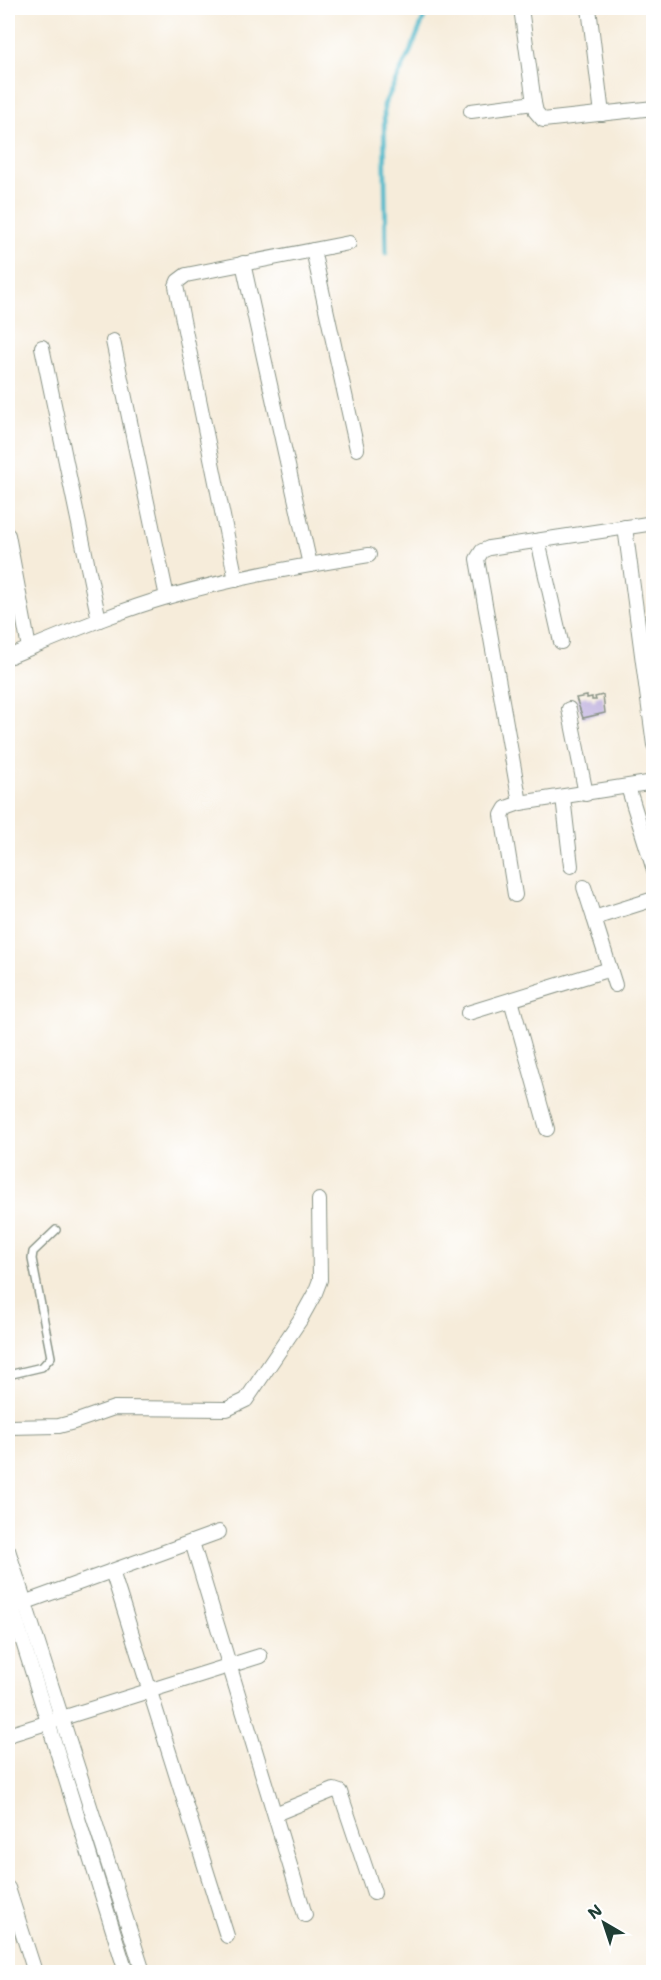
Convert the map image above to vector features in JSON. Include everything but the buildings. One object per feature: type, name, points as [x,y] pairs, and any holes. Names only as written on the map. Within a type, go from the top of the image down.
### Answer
[{"type":"street","points":[[521,8],[534,103],[536,112],[543,120],[654,108]]},
{"type":"street","points":[[589,8],[602,114]]},
{"type":"street","points":[[471,111],[534,103]]},
{"type":"street","points":[[236,580],[176,286],[178,281],[186,275],[349,243]]},
{"type":"street","points":[[313,250],[357,449]]},
{"type":"street","points":[[243,263],[310,565]]},
{"type":"street","points":[[113,341],[167,597]]},
{"type":"street","points":[[42,347],[99,621]]},
{"type":"street","points":[[520,803],[477,559],[482,551],[489,548],[654,523]]},
{"type":"street","points":[[625,527],[654,745]]},
{"type":"street","points":[[8,535],[29,648]]},
{"type":"street","points":[[538,541],[561,642]]},
{"type":"street","points":[[8,657],[167,597],[236,580],[369,555]]},
{"type":"street","points":[[569,709],[586,794]]},
{"type":"street","points":[[515,895],[502,815],[507,808],[520,803],[654,782]]},
{"type":"street","points":[[628,787],[654,870]]},
{"type":"street","points":[[563,797],[571,866]]},
{"type":"street","points":[[584,887],[615,986]]},
{"type":"street","points":[[594,918],[654,899]]},
{"type":"street","points":[[468,1012],[610,969]]},
{"type":"street","points":[[511,1000],[548,1129]]},
{"type":"street","points":[[8,1427],[59,1426],[114,1408],[227,1408],[246,1400],[300,1320],[320,1280],[319,1200]]},
{"type":"street","points":[[13,1603],[112,1571],[219,1532]]},
{"type":"street","points":[[192,1542],[305,1915]]},
{"type":"street","points":[[8,1550],[13,1603],[143,1972]]},
{"type":"street","points":[[112,1571],[227,1936]]},
{"type":"street","points":[[8,1735],[260,1656]]},
{"type":"street","points":[[55,1721],[126,1972]]},
{"type":"street","points":[[275,1814],[334,1790],[340,1792],[374,1893]]},
{"type":"street","points":[[8,1888],[34,1972]]},
{"type":"lane","points":[[8,1375],[42,1368],[51,1357],[32,1259],[33,1252],[56,1230]]},
{"type":"waterway","points":[[386,253],[384,105],[428,8]]}]
